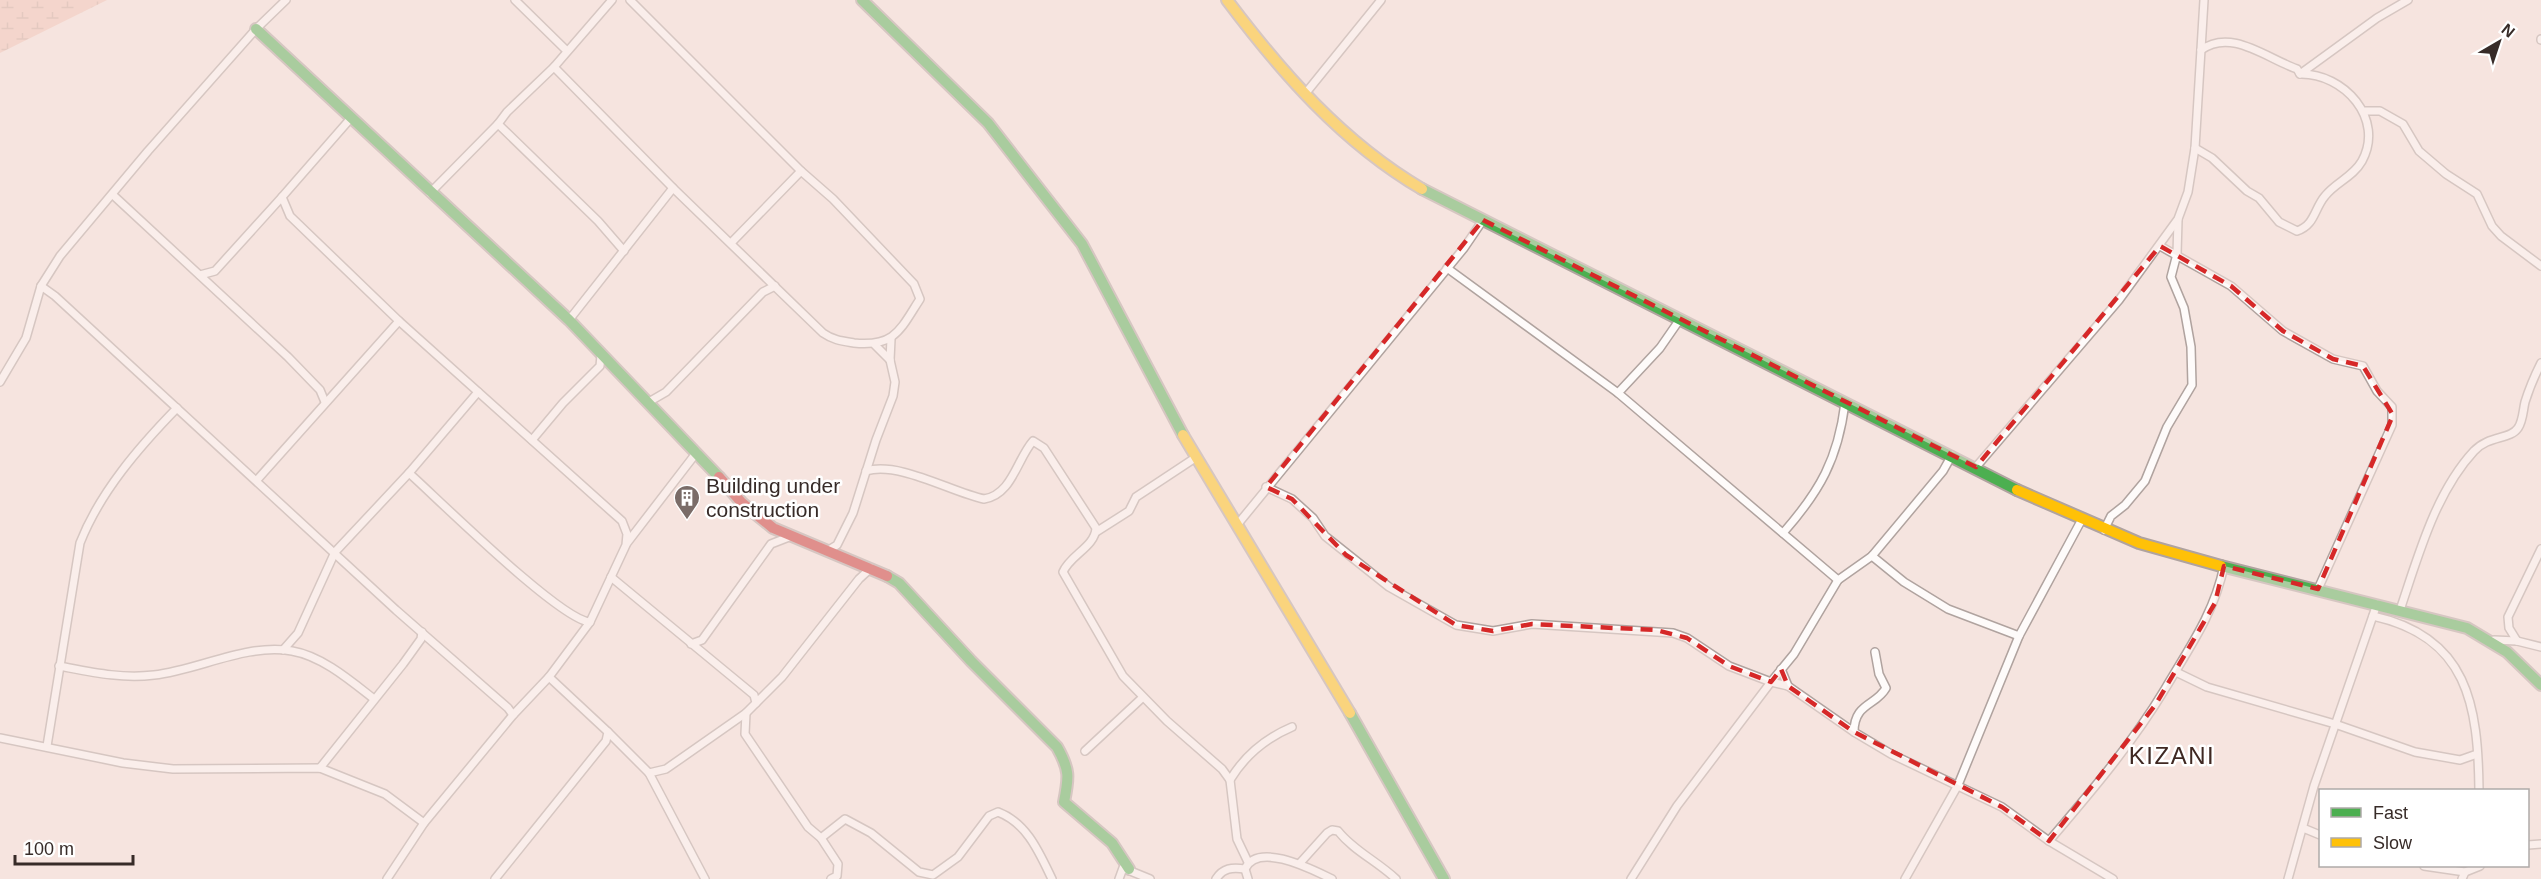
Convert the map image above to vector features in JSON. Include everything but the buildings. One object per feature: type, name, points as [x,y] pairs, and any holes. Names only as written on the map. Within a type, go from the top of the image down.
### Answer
[{"type":"street","points":[[0,382],[26,338],[41,286],[60,256],[148,151],[256,29],[286,0]]},
{"type":"street","points":[[515,0],[566,50]]},
{"type":"street","points":[[430,193],[507,112],[554,67],[566,50],[612,0]]},
{"type":"street","points":[[630,0],[801,171],[833,199],[919,291],[920,299],[891,339],[890,360],[895,382],[893,396],[846,532],[837,545],[827,551]]},
{"type":"street","points":[[862,0],[988,123],[1082,244],[1195,458],[1319,658],[1444,879]]},
{"type":"street","points":[[1227,0],[1277,65],[1373,157],[1420,187],[1678,322],[1952,455],[2081,521],[2148,547],[2467,628],[2494,640],[2522,662],[2541,685]]},
{"type":"street","points":[[1305,93],[1381,0]]},
{"type":"street","points":[[1976,467],[2119,300],[2178,219],[2188,192],[2195,148],[2204,0]]},
{"type":"street","points":[[2300,74],[2377,18],[2408,0]]},
{"type":"street","points":[[256,29],[569,320],[697,452],[742,503],[772,528],[789,537],[871,568],[899,583],[1014,705],[1044,731],[1066,763],[1069,776],[1064,802],[1112,843],[1129,869],[1150,879]]},
{"type":"street","points":[[2201,50],[2212,42],[2226,40],[2297,69],[2300,74]]},
{"type":"street","points":[[554,67],[673,188],[831,338],[875,345],[891,339]]},
{"type":"street","points":[[2195,148],[2212,158],[2247,191],[2259,198],[2279,222],[2297,231],[2306,228],[2324,196],[2348,178],[2362,160],[2370,137],[2365,111],[2338,86],[2316,74],[2300,74]]},
{"type":"street","points":[[2365,111],[2380,111],[2403,124],[2419,151],[2446,174],[2477,194],[2492,226],[2501,236],[2541,266]]},
{"type":"street","points":[[200,275],[215,271],[351,118]]},
{"type":"street","points":[[498,124],[598,221],[624,251]]},
{"type":"street","points":[[731,243],[801,171]]},
{"type":"street","points":[[569,320],[673,188]]},
{"type":"street","points":[[113,195],[320,390],[325,402]]},
{"type":"street","points":[[282,197],[290,216],[399,321],[622,521],[627,534],[626,545]]},
{"type":"street","points":[[2104,530],[2111,516],[2125,505],[2145,481],[2167,427],[2192,385],[2191,346],[2184,308],[2171,277],[2177,254],[2178,219]]},
{"type":"street","points":[[1237,525],[1448,268],[1483,220]]},
{"type":"street","points":[[2160,246],[2231,286],[2283,331],[2333,359],[2363,366],[2377,391],[2392,408],[2392,426],[2318,589]]},
{"type":"street","points":[[1448,268],[1618,393],[1838,580]]},
{"type":"street","points":[[213,287],[215,271]]},
{"type":"street","points":[[763,292],[767,279]]},
{"type":"street","points":[[41,286],[55,296],[513,715]]},
{"type":"street","points":[[647,403],[666,392],[763,292],[775,286]]},
{"type":"street","points":[[257,480],[399,321]]},
{"type":"street","points":[[1618,393],[1660,348],[1678,322]]},
{"type":"street","points":[[875,345],[890,360]]},
{"type":"street","points":[[532,440],[563,403],[600,366],[601,355]]},
{"type":"street","points":[[2400,610],[2422,546],[2452,484],[2474,452],[2484,443],[2491,438],[2507,436],[2518,428],[2525,401],[2541,363]]},
{"type":"street","points":[[320,390],[335,393]]},
{"type":"street","points":[[283,650],[298,633],[335,552],[409,473],[478,393]]},
{"type":"street","points":[[1783,533],[1811,501],[1823,483],[1834,453],[1845,403]]},
{"type":"street","points":[[47,746],[80,543],[91,516],[144,444],[177,408]]},
{"type":"street","points":[[866,471],[874,469],[920,477],[971,496],[993,498],[1008,485],[1026,450],[1034,441],[1050,457],[1088,513],[1096,532]]},
{"type":"street","points":[[387,879],[424,823],[513,715],[549,677],[590,622],[626,545],[697,452]]},
{"type":"street","points":[[1631,879],[1677,806],[1794,654],[1838,580],[1872,556],[1943,471],[1952,455]]},
{"type":"street","points":[[1195,458],[1136,497],[1129,511],[1096,532],[1088,545],[1067,562],[1063,572],[1123,676],[1142,698],[1203,750],[1230,780],[1237,839],[1248,879]]},
{"type":"street","points":[[409,473],[553,602],[582,621],[590,622]]},
{"type":"street","points":[[1266,487],[1292,499],[1312,518],[1325,536],[1389,587],[1456,625],[1493,631],[1532,624],[1673,633],[1687,638],[1729,666],[1788,686],[1854,732],[1891,754],[2002,807],[2049,842],[2113,879]]},
{"type":"street","points":[[1905,879],[1958,785],[2019,636],[2081,521]]},
{"type":"street","points":[[691,644],[702,640],[771,544],[772,528]]},
{"type":"street","points":[[771,544],[789,537]]},
{"type":"street","points":[[2517,641],[2509,628],[2508,616],[2541,549]]},
{"type":"street","points":[[1872,556],[1904,582],[1948,609],[2019,636]]},
{"type":"street","points":[[331,565],[345,561]]},
{"type":"street","points":[[2049,842],[2138,730],[2176,672],[2215,603],[2224,566]]},
{"type":"street","points":[[649,773],[666,769],[746,713],[782,677],[859,579],[871,568]]},
{"type":"street","points":[[611,577],[754,695],[756,703]]},
{"type":"street","points":[[2288,879],[2335,724],[2377,604]]},
{"type":"street","points":[[2373,616],[2397,621],[2438,645],[2449,656],[2471,700],[2477,726],[2479,789]]},
{"type":"street","points":[[320,768],[409,656],[421,639],[422,632]]},
{"type":"street","points":[[2494,640],[2517,641],[2541,647]]},
{"type":"street","points":[[59,666],[112,677],[155,675],[246,654],[295,651],[337,671],[374,699]]},
{"type":"street","points":[[1854,732],[1854,722],[1864,705],[1886,688],[1879,674],[1875,652]]},
{"type":"street","points":[[1781,669],[1788,686]]},
{"type":"street","points":[[2176,672],[2207,687],[2335,724],[2415,752],[2445,759],[2467,760],[2477,754]]},
{"type":"street","points":[[549,677],[649,773],[705,879]]},
{"type":"street","points":[[1085,752],[1142,698]]},
{"type":"street","points":[[746,713],[745,734],[808,827],[821,838],[838,864],[837,876],[831,879]]},
{"type":"street","points":[[1230,780],[1236,769],[1262,742],[1292,727]]},
{"type":"street","points":[[495,879],[598,752],[608,732]]},
{"type":"street","points":[[0,738],[47,746],[123,764],[173,769],[320,768],[385,794],[424,823]]},
{"type":"street","points":[[821,838],[845,819],[871,833],[919,872],[933,875],[958,857],[988,816],[998,812],[1016,821],[1025,831],[1052,879]]},
{"type":"street","points":[[2303,828],[2319,835]]},
{"type":"street","points":[[1300,863],[1327,833],[1338,831],[1350,846],[1383,866],[1396,879]]},
{"type":"street","points":[[1215,879],[1222,871],[1246,865],[1258,857],[1300,863],[1332,879]]},
{"type":"street","points":[[2428,867],[2464,876],[2478,867]]},
{"type":"street","points":[[1119,879],[1121,870],[1129,869]]},
{"type":"highlighted area","points":[[1483,220],[1976,467],[2160,246],[2231,286],[2283,331],[2333,359],[2363,366],[2393,415],[2318,589],[2224,566],[2215,603],[2156,704],[2049,841],[2002,807],[1854,732],[1788,686],[1781,669],[1771,682],[1729,666],[1687,638],[1656,630],[1532,624],[1493,631],[1456,625],[1346,555],[1292,499],[1266,487]]},
{"type":"green space","points":[[0,0],[107,0],[0,53]]},
{"type":"traffic: fast","points":[[862,0],[988,123],[1082,244],[1183,435]]},
{"type":"traffic: fast","points":[[256,29],[569,320],[719,477]]},
{"type":"traffic: fast","points":[[1422,189],[2017,490]]},
{"type":"traffic: fast","points":[[2221,566],[2467,628],[2507,652],[2541,685]]},
{"type":"traffic: fast","points":[[887,576],[899,583],[971,661],[1057,747],[1067,774],[1064,802],[1112,843],[1129,869]]},
{"type":"traffic: fast","points":[[1350,713],[1444,879]]},
{"type":"traffic: slow","points":[[1227,0],[1269,54],[1315,104],[1366,150],[1422,189]]},
{"type":"traffic: slow","points":[[1183,435],[1350,713]]},
{"type":"traffic: slow","points":[[2017,490],[2139,543],[2221,566]]},
{"type":"traffic: jam","points":[[719,477],[742,503],[773,528],[887,576]]},
{"type":"place","name":"Building under construction","points":[[687,521]]},
{"type":"district","name":"KIZANI","points":[[2172,756]]}]
